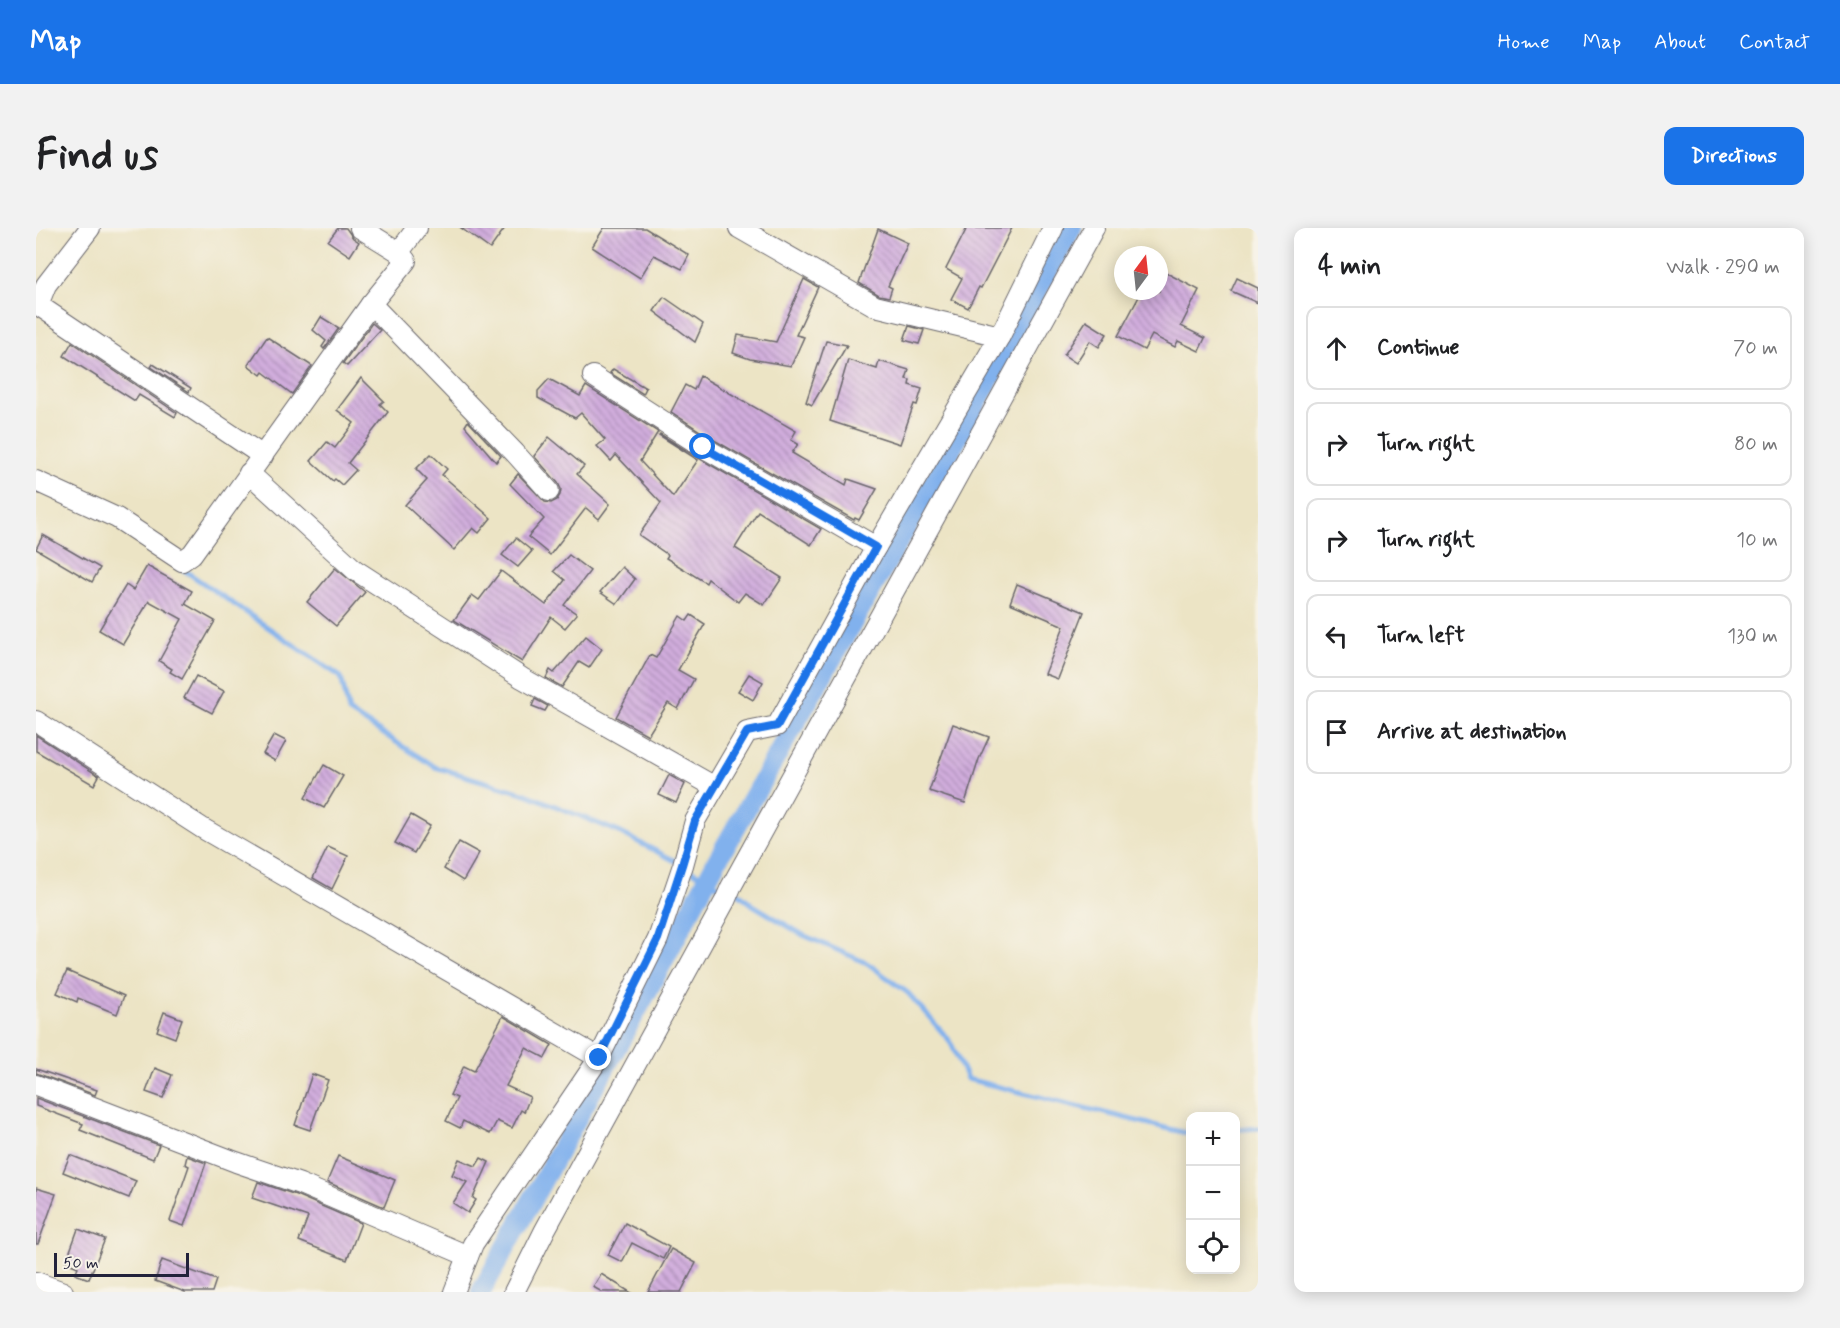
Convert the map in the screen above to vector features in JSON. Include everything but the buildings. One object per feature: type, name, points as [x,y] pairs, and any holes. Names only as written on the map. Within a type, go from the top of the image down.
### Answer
[{"type":"street","points":[[90,228],[46,285],[38,304],[263,456]]},
{"type":"street","points":[[36,482],[117,518],[182,561],[192,554],[372,304],[406,261],[399,252],[360,228]]},
{"type":"street","points":[[399,252],[417,228]]},
{"type":"street","points":[[739,228],[875,306],[1000,336]]},
{"type":"street","points":[[454,1292],[473,1244],[599,1058],[658,939],[695,821],[747,732],[777,726],[876,547],[1000,336],[1053,228]]},
{"type":"street","points":[[514,1292],[545,1230],[725,902],[737,876],[1094,228]]},
{"type":"street","points":[[372,304],[549,491]]},
{"type":"street","points":[[593,376],[703,447],[876,547]]},
{"type":"street","points":[[249,473],[355,570],[522,678],[715,787]]},
{"type":"street","points":[[36,721],[202,828],[599,1058]]},
{"type":"street","points":[[36,1085],[236,1162],[300,1184],[468,1256]]},
{"type":"street","points":[[36,1282],[63,1292]]},
{"type":"waterway","points":[[481,1292],[645,996],[715,864],[958,438],[1072,228]]},
{"type":"waterway","points":[[178,566],[341,677],[349,712],[435,767],[526,794],[619,832],[679,863]]},
{"type":"waterway","points":[[687,868],[717,885],[727,886]]},
{"type":"waterway","points":[[735,890],[753,905],[803,935],[867,963],[908,993],[950,1041],[967,1079],[1186,1133]]},
{"type":"waterway","points":[[1240,1130],[1258,1128]]},
{"type":"route","points":[[599,1058],[658,939],[695,821],[747,732],[777,726],[876,547],[703,447]]}]
